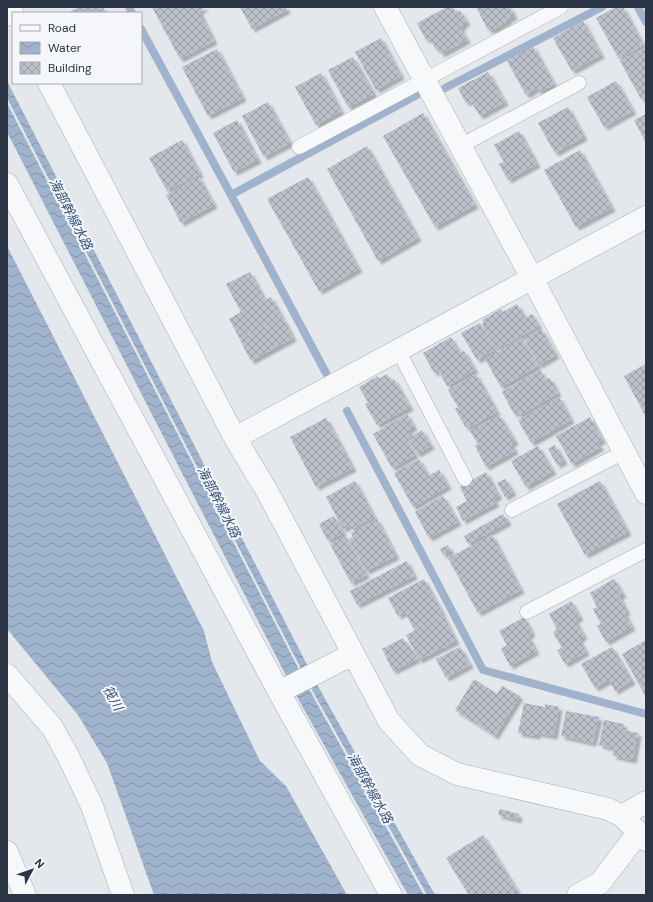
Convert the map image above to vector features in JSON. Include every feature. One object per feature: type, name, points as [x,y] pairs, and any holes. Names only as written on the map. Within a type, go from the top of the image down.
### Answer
[{"type":"street","points":[[384,7],[532,278],[646,493]]},
{"type":"street","points":[[50,84],[236,438],[268,493],[389,721],[420,756],[457,774],[608,809],[622,816],[642,836],[603,889],[578,895]]},
{"type":"street","points":[[7,184],[283,690],[391,895]]},
{"type":"street","points":[[236,438],[646,217]]},
{"type":"street","points":[[283,690],[353,654]]},
{"type":"street","points":[[7,675],[52,727],[68,756],[92,806],[123,895]]},
{"type":"street","points":[[622,816],[646,802]]},
{"type":"street","points":[[7,852],[25,895]]},
{"type":"lane","points":[[299,147],[561,7]]},
{"type":"lane","points":[[460,146],[579,83]]},
{"type":"lane","points":[[398,350],[465,479]]},
{"type":"lane","points":[[512,510],[624,452]]},
{"type":"lane","points":[[527,612],[646,550]]},
{"type":"water","name":"海部幹線水路","points":[[7,81],[319,688],[435,895],[427,895],[312,690],[7,98]]},
{"type":"water","points":[[7,103],[310,691],[424,895],[408,895],[296,695],[7,132]]},
{"type":"water","name":"筏川","points":[[7,246],[204,631],[212,662],[260,761],[286,786],[347,895],[154,895],[107,763],[78,715],[7,629]]},
{"type":"building","points":[[79,7],[103,7],[106,12],[69,12]]},
{"type":"building","points":[[152,7],[206,7],[199,11],[214,41],[180,59]]},
{"type":"building","points":[[240,7],[286,7],[287,10],[252,29]]},
{"type":"building","points":[[447,7],[453,7],[456,13],[460,11],[467,22],[460,28],[467,40],[441,54],[438,48],[436,50],[430,39],[426,40],[417,23]]},
{"type":"building","points":[[476,7],[510,7],[514,16],[491,31],[490,29],[488,30]]},
{"type":"building","points":[[616,7],[623,7],[643,45],[619,59],[596,18]]},
{"type":"building","points":[[583,21],[601,55],[572,71],[553,38]]},
{"type":"building","points":[[381,38],[401,76],[376,90],[355,52]]},
{"type":"building","points":[[533,46],[554,84],[539,92],[537,88],[526,95],[507,61]]},
{"type":"building","points":[[645,48],[646,96],[641,99],[620,61]]},
{"type":"building","points":[[217,49],[243,98],[208,116],[182,67]]},
{"type":"building","points":[[353,57],[374,94],[348,107],[328,70]]},
{"type":"building","points":[[488,72],[505,102],[480,116],[470,100],[466,103],[458,88]]},
{"type":"building","points":[[321,73],[341,111],[316,125],[295,87]]},
{"type":"building","points":[[616,81],[633,111],[604,127],[587,97]]},
{"type":"building","points":[[268,102],[290,143],[264,157],[242,116]]},
{"type":"building","points":[[568,107],[584,137],[555,153],[538,123]]},
{"type":"building","points":[[423,113],[475,205],[435,227],[383,136]]},
{"type":"building","points":[[646,114],[646,143],[634,120]]},
{"type":"building","points":[[237,120],[258,160],[234,172],[213,133]]},
{"type":"building","points":[[519,131],[537,164],[508,180],[499,164],[504,162],[494,145]]},
{"type":"building","points":[[182,140],[200,174],[167,191],[149,158]]},
{"type":"building","points":[[367,146],[418,238],[378,261],[327,169]]},
{"type":"building","points":[[580,150],[612,208],[576,227],[544,170]]},
{"type":"building","points":[[199,177],[214,205],[181,223],[166,195]]},
{"type":"building","points":[[308,177],[359,269],[319,291],[267,199]]},
{"type":"building","points":[[250,272],[265,300],[271,297],[282,317],[240,339],[229,319],[241,312],[226,284]]},
{"type":"building","points":[[517,304],[525,318],[532,314],[539,326],[498,349],[497,346],[494,347],[482,324],[484,323],[482,320],[501,309],[503,312]]},
{"type":"building","points":[[283,318],[293,338],[251,361],[240,340]]},
{"type":"building","points":[[480,323],[495,350],[477,360],[461,333]]},
{"type":"building","points":[[541,329],[556,355],[539,365],[524,338]]},
{"type":"building","points":[[451,337],[460,353],[464,351],[475,370],[447,386],[438,370],[434,373],[423,353]]},
{"type":"building","points":[[522,338],[538,366],[501,387],[485,359]]},
{"type":"building","points":[[646,364],[646,417],[624,376]]},
{"type":"building","points":[[540,370],[546,380],[550,378],[558,393],[519,416],[517,412],[514,414],[502,392]]},
{"type":"building","points":[[387,374],[391,381],[394,379],[410,407],[377,425],[365,404],[368,402],[359,387],[378,376],[379,379]]},
{"type":"building","points":[[476,374],[497,412],[466,428],[455,409],[458,407],[448,390]]},
{"type":"building","points":[[559,397],[571,420],[531,443],[518,420]]},
{"type":"building","points":[[407,414],[414,427],[408,430],[411,435],[406,438],[415,455],[392,468],[373,434]]},
{"type":"building","points":[[499,415],[515,441],[511,444],[515,451],[486,467],[475,446],[478,444],[470,431]]},
{"type":"building","points":[[590,417],[602,440],[597,443],[601,447],[572,464],[556,436]]},
{"type":"building","points":[[326,418],[353,468],[316,487],[290,437]]},
{"type":"building","points":[[422,430],[431,446],[417,454],[408,438]]},
{"type":"building","points":[[555,445],[564,461],[557,465],[548,449]]},
{"type":"building","points":[[538,446],[553,471],[526,487],[511,461]]},
{"type":"building","points":[[419,459],[428,476],[439,470],[448,486],[413,507],[394,473]]},
{"type":"building","points":[[486,472],[499,496],[493,499],[496,503],[463,521],[456,507],[467,501],[460,487]]},
{"type":"building","points":[[505,479],[513,492],[505,497],[497,483]]},
{"type":"building","points":[[355,481],[374,517],[352,529],[350,525],[343,529],[326,497]]},
{"type":"building","points":[[600,481],[628,532],[585,555],[557,504]]},
{"type":"building","points":[[443,496],[458,522],[429,538],[415,512]]},
{"type":"building","points":[[503,514],[508,522],[468,544],[464,536]]},
{"type":"building","points":[[334,516],[343,533],[328,541],[319,524]]},
{"type":"building","points":[[377,519],[396,556],[366,571],[349,539],[353,537],[351,533]]},
{"type":"building","points":[[492,535],[521,590],[478,613],[448,558]]},
{"type":"building","points":[[346,536],[366,575],[351,583],[330,544]]},
{"type":"building","points":[[448,545],[451,551],[443,555],[440,549]]},
{"type":"building","points":[[407,561],[414,576],[357,605],[350,591]]},
{"type":"building","points":[[424,579],[443,614],[414,630],[405,612],[398,616],[388,598]]},
{"type":"building","points":[[614,579],[623,594],[619,596],[627,611],[624,613],[632,627],[606,642],[597,626],[601,624],[593,609],[597,607],[590,593]]},
{"type":"building","points":[[571,601],[580,617],[575,620],[584,636],[579,639],[586,652],[565,664],[557,650],[562,648],[553,632],[557,629],[549,614]]},
{"type":"building","points":[[443,615],[456,641],[419,660],[406,635]]},
{"type":"building","points":[[524,617],[532,633],[528,636],[536,651],[510,666],[501,649],[507,645],[499,631]]},
{"type":"building","points":[[403,638],[408,647],[410,646],[417,659],[393,671],[382,649]]},
{"type":"building","points":[[646,640],[646,697],[622,654]]},
{"type":"building","points":[[460,647],[470,665],[446,678],[436,659]]},
{"type":"building","points":[[612,647],[632,681],[615,691],[609,680],[595,688],[581,664]]},
{"type":"building","points":[[474,679],[497,694],[502,686],[520,696],[495,736],[455,710]]},
{"type":"building","points":[[524,703],[545,707],[545,704],[559,707],[554,736],[537,733],[537,736],[518,733]]},
{"type":"building","points":[[566,711],[599,717],[593,743],[561,736]]},
{"type":"building","points":[[604,720],[624,724],[623,730],[638,733],[633,760],[613,756],[614,749],[599,745]]},
{"type":"building","points":[[500,809],[519,814],[518,820],[498,815]]},
{"type":"building","points":[[483,835],[520,895],[469,895],[446,858]]},
{"type":"waterway","points":[[129,7],[132,12]]},
{"type":"waterway","points":[[445,88],[602,7]]},
{"type":"waterway","points":[[638,7],[646,22]]},
{"type":"waterway","points":[[142,31],[326,373]]},
{"type":"waterway","points":[[231,195],[417,95]]},
{"type":"waterway","points":[[347,411],[483,670],[646,714]]}]
